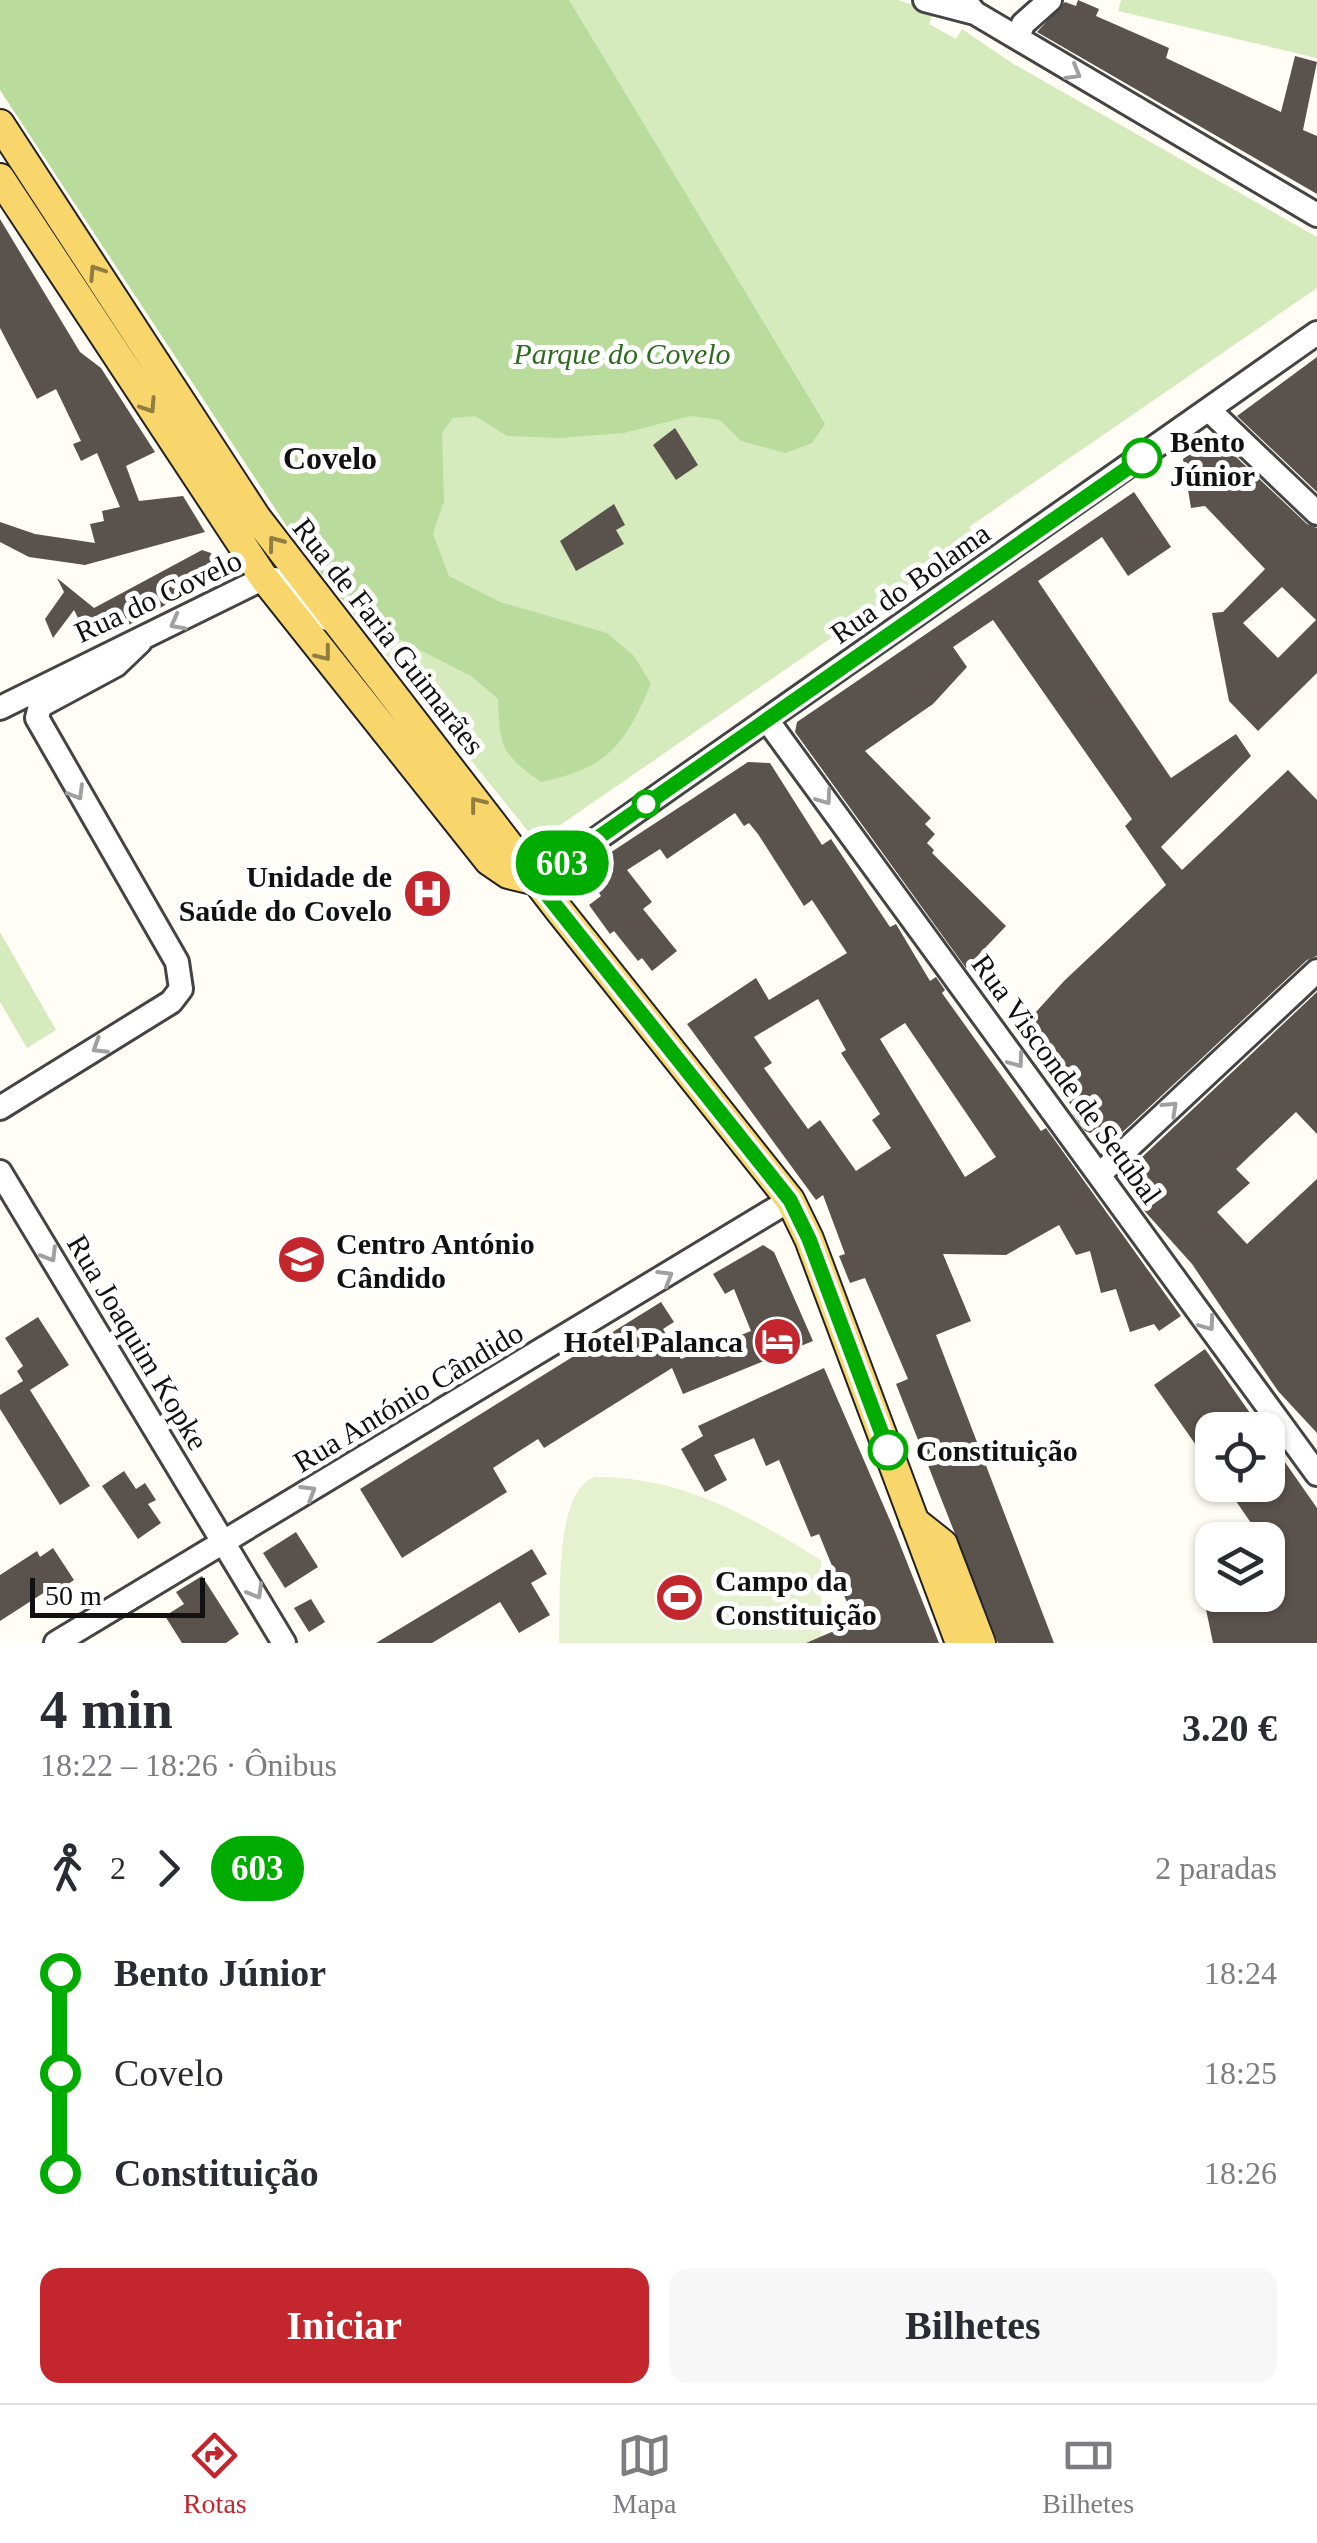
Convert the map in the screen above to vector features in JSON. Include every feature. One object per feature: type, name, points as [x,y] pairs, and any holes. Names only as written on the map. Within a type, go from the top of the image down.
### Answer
[{"type":"main road","name":"Rua de Faria Guimarães","points":[[0,124],[256,517],[536,881],[790,1200],[809,1239],[960,1643]]},
{"type":"main road","name":"Rua de Faria Guimarães","points":[[0,178],[264,578],[490,862],[508,874],[536,881]]},
{"type":"main road","name":"Rua de Faria Guimarães","points":[[914,1521],[944,1544],[981,1643]]},
{"type":"street","points":[[926,0],[970,6],[1317,215]]},
{"type":"street","points":[[1018,38],[1024,24],[1050,0]]},
{"type":"street","name":"Rua do Bolama","points":[[536,881],[1317,333]]},
{"type":"street","points":[[1210,410],[1317,513]]},
{"type":"street","name":"Rua do Covelo","points":[[0,708],[264,578],[282,580],[317,616],[334,621]]},
{"type":"street","points":[[0,1108],[171,1002],[180,989],[177,962],[37,718],[40,706],[116,665],[140,642]]},
{"type":"street","name":"Rua Visconde de Setúbal","points":[[768,720],[1317,1474]]},
{"type":"street","points":[[1100,1174],[1317,970]]},
{"type":"street","name":"Rua Joaquim Kopke","points":[[0,1172],[284,1643]]},
{"type":"street","name":"Rua António Cândido","points":[[56,1643],[790,1200]]},
{"type":"green space","name":"Parque do Covelo","points":[[0,0],[898,0],[934,12],[929,24],[956,39],[962,29],[1012,63],[1317,237],[1317,288],[969,527],[976,538],[540,839],[531,835],[295,541]]},
{"type":"green space","points":[[0,0],[569,0],[825,424],[812,443],[785,453],[741,441],[720,420],[690,416],[624,433],[559,438],[507,436],[475,416],[453,418],[442,432],[444,501],[433,534],[449,576],[500,602],[607,633],[634,656],[651,684],[632,724],[611,751],[583,769],[541,782],[505,748],[498,699],[471,676],[357,618],[301,548],[0,90]]},
{"type":"green space","points":[[1121,0],[1317,0],[1317,58],[1118,11]]},
{"type":"green space","points":[[0,932],[56,1030],[27,1048],[0,1002]]},
{"type":"green space","name":"Campo da Constituição","points":[[594,1477],[626,1478],[686,1491],[741,1514],[821,1560],[821,1643],[559,1643],[565,1526],[581,1487]]},
{"type":"building","points":[[1078,0],[1099,9],[1096,16],[1169,48],[1166,58],[1281,112],[1295,56],[1317,62],[1303,130],[1317,136],[1317,194],[1037,32],[1065,2],[1076,6]]},
{"type":"building","points":[[0,219],[80,352],[101,368],[155,452],[126,466],[139,501],[183,496],[205,532],[85,565],[29,557],[0,542],[0,522],[35,534],[95,543],[90,524],[104,521],[102,511],[120,507],[97,453],[81,461],[73,444],[81,441],[56,389],[37,399],[0,328]]},
{"type":"building","points":[[1317,357],[1317,492],[1237,416]]},
{"type":"building","points":[[675,428],[698,465],[676,480],[653,445]]},
{"type":"building","points":[[1215,437],[1307,524],[1317,528],[1317,673],[1258,731],[1229,701],[1212,613],[1223,612],[1265,569],[1205,506],[1191,508],[1183,459]],"holes":[[[1282,587],[1316,620],[1278,658],[1243,623]]]},
{"type":"building","points":[[1134,492],[1171,547],[1128,576],[1102,537],[1038,581],[1171,778],[1236,734],[1251,756],[1161,847],[1182,870],[1288,770],[1317,800],[1317,956],[1307,960],[1113,1141],[1085,1131],[1071,1111],[1074,1109],[1017,1033],[1064,981],[1166,885],[1125,826],[1132,819],[993,620],[953,647],[967,667],[933,704],[865,751],[931,818],[925,824],[935,834],[927,843],[934,850],[932,853],[1006,926],[966,968],[795,732],[797,722]]},
{"type":"building","points":[[614,504],[625,525],[616,530],[624,544],[576,571],[560,541]]},
{"type":"building","points":[[202,550],[211,553],[220,568],[217,577],[110,635],[107,630],[89,640],[74,610],[53,638],[45,619],[64,592],[57,578],[94,608]]},
{"type":"building","points":[[748,762],[770,763],[822,845],[831,839],[890,927],[896,924],[930,981],[936,977],[945,990],[942,993],[1041,1131],[1046,1128],[1181,1316],[1159,1331],[1154,1324],[1130,1332],[1116,1289],[1101,1293],[1090,1251],[1076,1255],[1059,1225],[1006,1255],[943,1254],[971,1321],[936,1335],[1054,1643],[998,1643],[896,1384],[908,1379],[865,1278],[850,1283],[839,1256],[845,1254],[823,1195],[816,1200],[687,1024],[756,978],[769,1000],[847,953],[812,900],[804,906],[758,834],[749,823],[744,826],[735,813],[667,859],[660,849],[627,870],[652,902],[643,909],[677,951],[652,971],[642,958],[638,961],[614,931],[610,934],[589,905],[601,896],[584,870]],"holes":[[[818,999],[846,1050],[841,1053],[880,1114],[872,1120],[891,1148],[856,1171],[820,1120],[808,1129],[764,1068],[772,1063],[754,1037]],[[905,1023],[996,1157],[965,1177],[880,1039]]]},
{"type":"building","points":[[1317,992],[1317,1134],[1296,1112],[1236,1169],[1250,1183],[1217,1212],[1247,1244],[1317,1179],[1317,1433],[1278,1391],[1192,1264],[1140,1206],[1123,1175]]},
{"type":"building","points":[[763,1245],[774,1252],[813,1341],[683,1394],[672,1368],[544,1448],[538,1439],[493,1468],[507,1492],[402,1558],[360,1489],[661,1302],[674,1322],[663,1329],[681,1359],[751,1331],[734,1289],[725,1294],[713,1274]]},
{"type":"building","points":[[38,1317],[69,1365],[30,1390],[90,1486],[60,1505],[0,1409],[0,1395],[23,1381],[17,1371],[23,1366],[5,1338]]},
{"type":"building","points":[[1205,1349],[1249,1412],[1195,1412],[1195,1444],[1154,1385]]},
{"type":"building","points":[[824,1368],[939,1643],[806,1643],[855,1622],[819,1534],[811,1537],[779,1460],[766,1466],[754,1438],[714,1455],[727,1480],[705,1492],[681,1449],[703,1436],[698,1426]]},
{"type":"building","points":[[1285,1462],[1317,1508],[1317,1643],[1213,1643],[1207,1612],[1285,1612],[1285,1522],[1250,1522],[1237,1502],[1285,1502]]},
{"type":"building","points":[[124,1471],[136,1489],[145,1483],[156,1500],[148,1504],[161,1523],[138,1539],[102,1486]]},
{"type":"building","points":[[296,1532],[318,1567],[285,1588],[263,1553]]},
{"type":"building","points":[[53,1548],[74,1580],[49,1597],[45,1592],[0,1621],[0,1575],[37,1551],[40,1557]]},
{"type":"building","points":[[532,1549],[547,1574],[531,1583],[550,1615],[519,1633],[500,1602],[432,1643],[376,1643]]},
{"type":"building","points":[[202,1576],[239,1634],[226,1643],[182,1643],[165,1616],[184,1604],[176,1592]]},
{"type":"building","points":[[311,1599],[325,1622],[309,1632],[294,1608]]},
{"type":"bus line","name":"603","points":[[888,1450],[809,1239],[790,1200],[536,881],[1142,458]]},
{"type":"place","name":"Bento Júnior","points":[[1142,458]]},
{"type":"place","name":"Unidade de Saúde do Covelo","points":[[427,893]]},
{"type":"place","name":"Centro António Cândido","points":[[301,1260]]},
{"type":"place","name":"Hotel Palanca","points":[[778,1341]]},
{"type":"place","name":"Constituição","points":[[888,1450]]},
{"type":"place","name":"Campo da Constituição","points":[[680,1597]]},
{"type":"district","name":"Covelo","points":[[330,458]]}]
